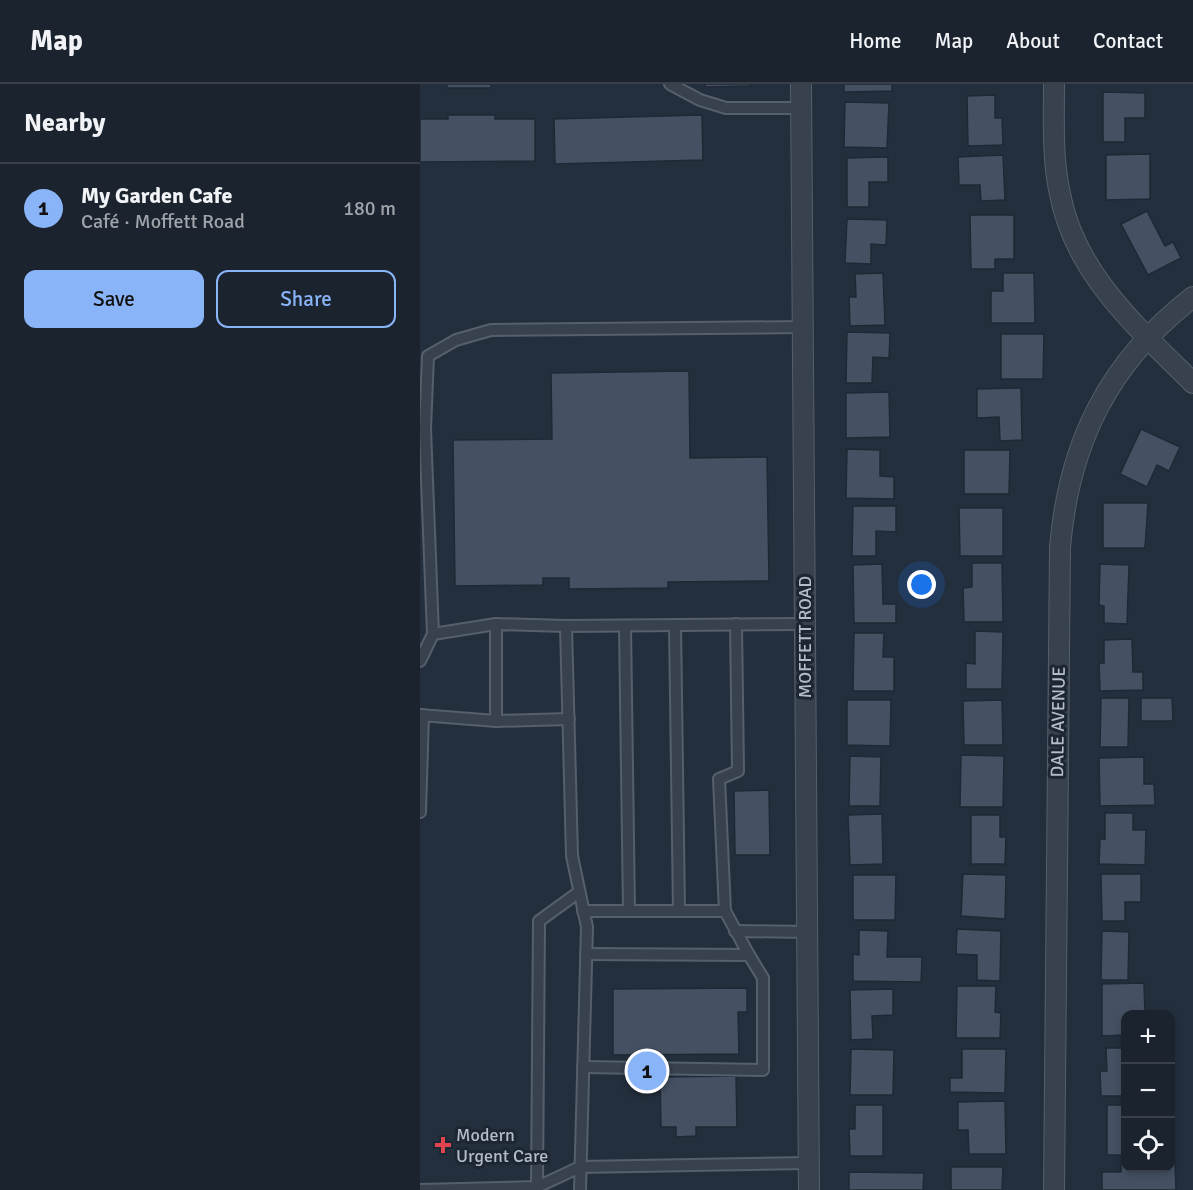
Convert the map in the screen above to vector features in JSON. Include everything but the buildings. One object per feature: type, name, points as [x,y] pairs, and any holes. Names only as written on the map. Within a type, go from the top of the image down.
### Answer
[{"type":"street","name":"MOFFETT ROAD","points":[[801,84],[809,1190]]},
{"type":"street","points":[[1054,84],[1054,157],[1060,196],[1072,234],[1089,269],[1109,298],[1193,383]]},
{"type":"street","name":"DALE AVENUE","points":[[1054,1190],[1060,547],[1063,513],[1070,475],[1085,432],[1122,367],[1146,337],[1193,297]]},
{"type":"lane","points":[[670,84],[700,100],[726,108],[801,108]]},
{"type":"lane","points":[[420,661],[433,634],[425,429],[428,356],[456,340],[491,330],[803,327]]},
{"type":"lane","points":[[433,634],[496,624],[566,626],[805,624]]},
{"type":"lane","points":[[496,624],[496,721]]},
{"type":"lane","points":[[583,1067],[763,1070],[763,978],[725,911],[719,779],[738,771],[736,624]]},
{"type":"lane","points":[[675,625],[679,911]]},
{"type":"lane","points":[[566,626],[572,856],[586,927],[580,1190]]},
{"type":"lane","points":[[625,626],[629,912]]},
{"type":"lane","points":[[420,812],[421,715],[496,721],[569,719]]},
{"type":"lane","points":[[537,1187],[539,921],[579,892]]},
{"type":"lane","points":[[584,912],[725,911]]},
{"type":"lane","points":[[735,930],[808,932]]},
{"type":"lane","points":[[586,954],[749,955]]},
{"type":"lane","points":[[420,1190],[537,1187],[580,1167],[809,1163]]},
{"type":"place","name":"My Garden Cafe","points":[[647,1071]]},
{"type":"place","name":"Modern Urgent Care","points":[[443,1145]]}]
